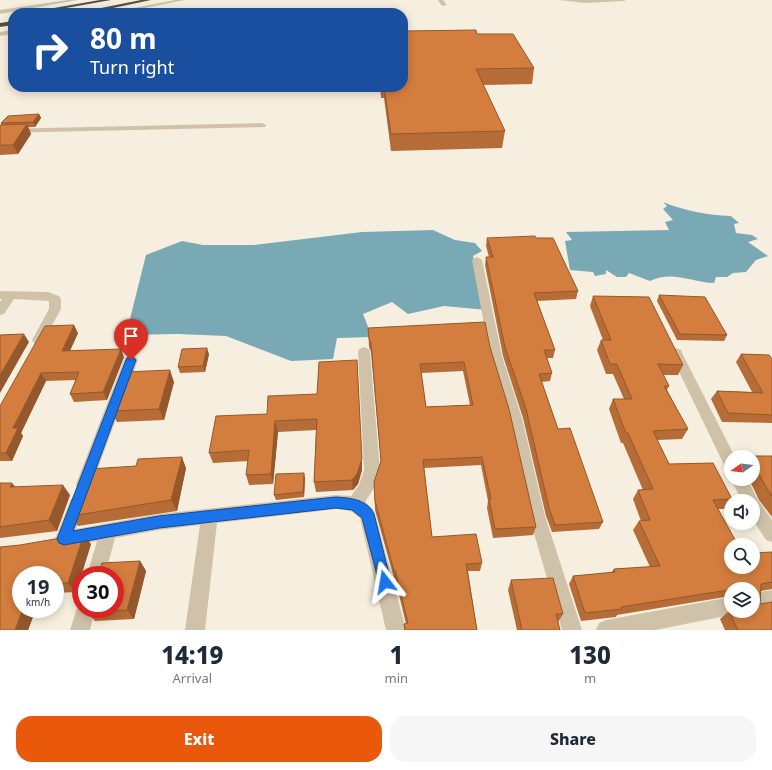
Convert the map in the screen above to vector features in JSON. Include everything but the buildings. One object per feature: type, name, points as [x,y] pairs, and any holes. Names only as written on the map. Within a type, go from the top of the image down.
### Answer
[{"type":"highway","points":[[59,8],[109,0]]},
{"type":"highway","points":[[101,8],[149,0]]},
{"type":"street","points":[[25,8],[76,0]]},
{"type":"street","points":[[139,8],[183,0]]},
{"type":"street","points":[[440,0],[444,5]]},
{"type":"street","points":[[561,0],[585,2],[624,0]]},
{"type":"street","points":[[0,131],[262,125]]},
{"type":"street","points":[[477,260],[496,356],[515,418],[537,516],[572,630]]},
{"type":"street","points":[[0,311],[6,295],[48,296],[55,299],[55,309],[30,354]]},
{"type":"street","points":[[671,344],[724,450]]},
{"type":"street","points":[[354,504],[366,488],[372,470],[364,352]]},
{"type":"street","points":[[131,360],[57,540],[159,522],[336,502],[354,504],[368,514],[396,630]]},
{"type":"street","points":[[195,630],[210,516]]},
{"type":"street","points":[[760,516],[772,534]]},
{"type":"street","points":[[99,566],[109,531]]},
{"type":"street","points":[[760,601],[772,599]]},
{"type":"street","points":[[606,630],[724,607]]},
{"type":"street","points":[[80,630],[83,618]]},
{"type":"water","points":[[663,202],[696,212],[731,216],[739,223],[734,224],[736,233],[752,235],[758,239],[748,242],[768,256],[756,260],[746,272],[733,273],[727,277],[716,277],[714,283],[674,277],[658,278],[650,281],[629,273],[626,277],[617,277],[606,270],[606,274],[595,276],[593,272],[570,270],[565,241],[572,240],[566,232],[669,230],[665,222],[673,220],[663,209],[667,206]]},
{"type":"water","points":[[433,230],[455,240],[475,243],[482,251],[473,256],[487,310],[444,306],[408,314],[392,302],[363,314],[372,337],[337,338],[333,359],[291,361],[226,336],[178,334],[121,335],[129,323],[146,255],[182,241],[203,245],[254,245],[362,232]]},
{"type":"route","points":[[131,360],[64,539],[159,522],[336,502],[354,504],[368,514],[385,582]]}]
